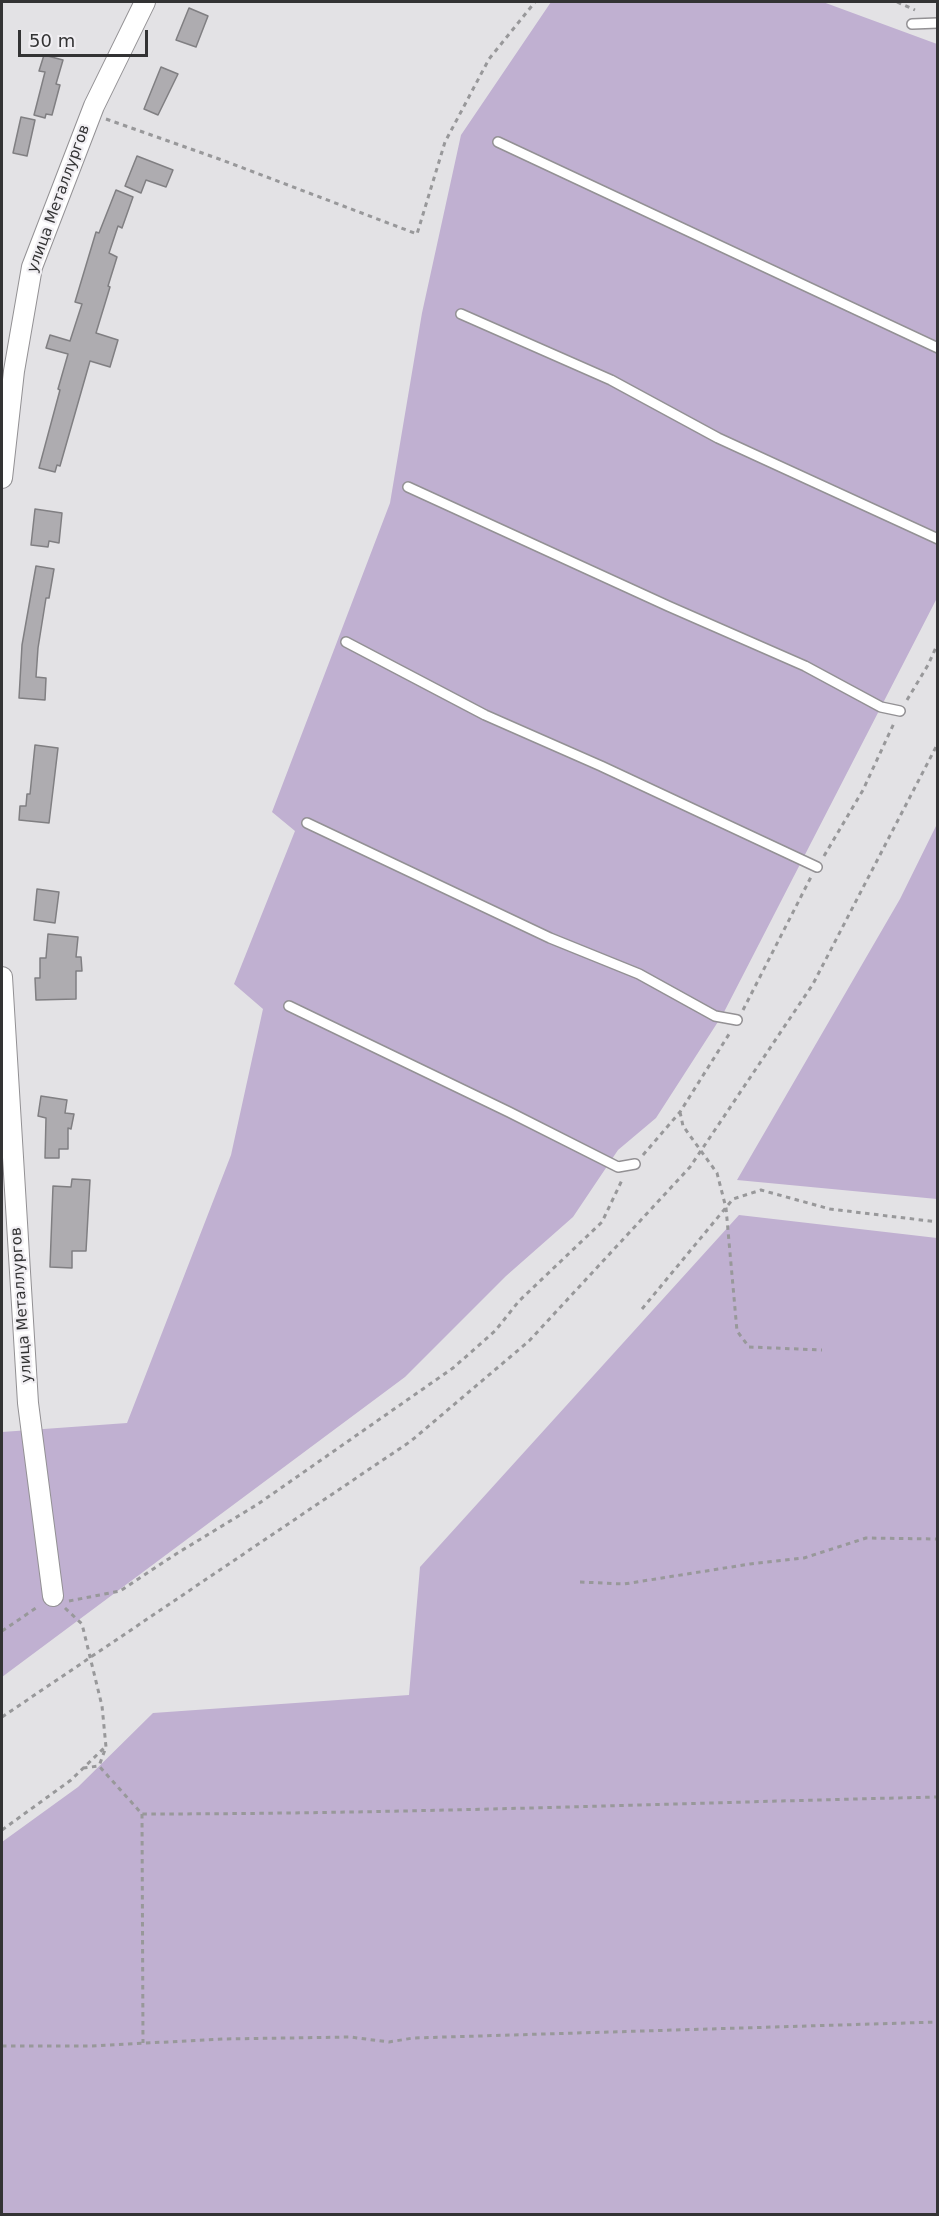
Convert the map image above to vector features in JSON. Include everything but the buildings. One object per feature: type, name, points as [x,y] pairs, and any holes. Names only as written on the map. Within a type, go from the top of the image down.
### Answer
[{"type":"street","name":"улица Металлургов","points":[[2,478],[14,371],[32,267],[91,114],[145,2]]},
{"type":"street","name":"улица Металлургов","points":[[2,977],[28,1403],[53,1596]]},
{"type":"lane","points":[[912,24],[938,23]]},
{"type":"lane","points":[[498,142],[938,348]]},
{"type":"lane","points":[[461,314],[611,380],[718,438],[938,539]]},
{"type":"lane","points":[[408,487],[805,666],[881,707],[900,711]]},
{"type":"lane","points":[[346,642],[485,715],[817,867]]},
{"type":"lane","points":[[307,823],[549,938],[639,974],[715,1016],[737,1020]]},
{"type":"lane","points":[[289,1006],[618,1167],[635,1164]]},
{"type":"path","points":[[91,114],[222,160],[417,234],[445,142],[489,59],[535,2]]},
{"type":"path","points":[[53,1596],[67,1601],[120,1590],[258,1504],[453,1368],[495,1331],[519,1301],[602,1222],[625,1175],[680,1112],[737,1020],[800,895],[862,790],[900,711],[928,665],[938,643]]},
{"type":"path","points":[[2,1717],[411,1441],[529,1341],[690,1167],[702,1151],[813,984],[938,743]]},
{"type":"path","points":[[680,1112],[683,1126],[717,1173],[726,1208],[737,1331],[749,1347],[822,1350]]},
{"type":"path","points":[[642,1309],[733,1199],[761,1190],[830,1209],[938,1222]]},
{"type":"path","points":[[579,1582],[624,1584],[728,1567],[804,1558],[866,1538],[938,1539]]},
{"type":"path","points":[[2,1631],[53,1596]]},
{"type":"path","points":[[53,1596],[82,1624],[102,1706],[106,1747],[99,1766]]},
{"type":"path","points":[[2,1830],[71,1780],[106,1747]]},
{"type":"path","points":[[83,1768],[99,1766]]},
{"type":"path","points":[[99,1766],[142,1814],[143,2043]]},
{"type":"path","points":[[142,1814],[308,1814],[938,1797]]},
{"type":"path","points":[[2,2046],[350,2037],[389,2042],[425,2038],[938,2022]]},
{"type":"shaded area","points":[[551,2],[823,2],[937,44],[937,598],[723,1014],[656,1118],[618,1150],[573,1217],[506,1276],[405,1377],[2,1677],[2,1432],[127,1423],[231,1155],[263,1009],[234,984],[295,831],[272,812],[390,503],[422,313],[461,135]]},
{"type":"shaded area","points":[[937,824],[937,1199],[737,1180],[900,899]]},
{"type":"shaded area","points":[[739,1215],[937,1238],[937,2214],[2,2214],[2,1842],[78,1787],[153,1713],[409,1695],[420,1567]]}]
